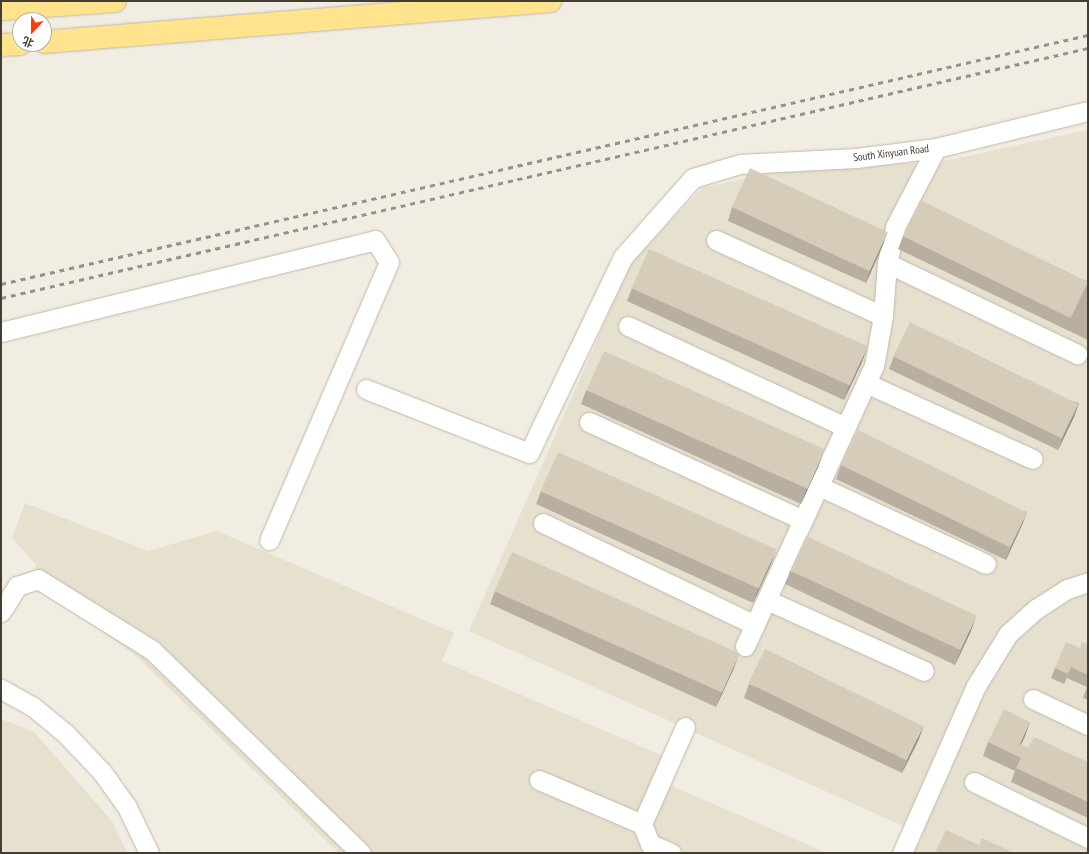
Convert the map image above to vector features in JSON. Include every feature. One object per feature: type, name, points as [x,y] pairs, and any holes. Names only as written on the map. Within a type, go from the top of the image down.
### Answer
[{"type":"main road","points":[[1,9],[115,1]]},
{"type":"main road","points":[[52,41],[550,1]]},
{"type":"main road","points":[[1,45],[12,44]]},
{"type":"street","name":"South Xinyuan Road","points":[[366,389],[528,453],[623,257],[693,178],[740,164],[856,158],[936,148],[1088,111]]},
{"type":"street","points":[[746,646],[874,366],[883,316],[887,263],[895,227],[936,148]]},
{"type":"street","points":[[1,332],[375,240],[389,262],[270,540]]},
{"type":"street","points":[[716,240],[883,316]]},
{"type":"street","points":[[887,263],[1077,354]]},
{"type":"street","points":[[628,326],[846,427]]},
{"type":"street","points":[[866,382],[1033,459]]},
{"type":"street","points":[[589,422],[804,520]]},
{"type":"street","points":[[819,486],[986,564]]},
{"type":"street","points":[[543,523],[755,625]]},
{"type":"street","points":[[1,612],[17,586],[38,579],[152,650],[361,853]]},
{"type":"street","points":[[902,853],[976,686],[1008,634],[1036,610],[1067,589],[1088,582]]},
{"type":"street","points":[[767,600],[924,671]]},
{"type":"street","points":[[1,689],[32,706],[65,733],[102,772],[127,807],[149,853]]},
{"type":"street","points":[[1033,699],[1088,725]]},
{"type":"street","points":[[671,853],[648,849],[642,824],[684,727]]},
{"type":"street","points":[[539,780],[642,824]]},
{"type":"street","points":[[974,782],[1088,838]]},
{"type":"shaded area","points":[[1088,130],[1088,853],[914,853],[923,835],[469,631],[631,263],[702,188],[782,170],[939,162]]},
{"type":"shaded area","points":[[25,503],[148,551],[217,531],[454,633],[442,661],[668,758],[658,780],[827,853],[339,853],[135,655],[38,585],[36,565],[12,538]]},
{"type":"shaded area","points":[[1,719],[34,732],[112,821],[127,853],[1,853]]},
{"type":"building","points":[[750,168],[888,232],[870,271],[732,207]]},
{"type":"building","points":[[920,200],[1088,282],[1071,318],[902,236]]},
{"type":"building","points":[[649,249],[867,346],[850,385],[632,288]]},
{"type":"building","points":[[910,322],[1078,404],[1061,438],[893,356]]},
{"type":"building","points":[[604,351],[825,449],[808,489],[587,390]]},
{"type":"building","points":[[858,430],[1027,512],[1010,547],[841,465]]},
{"type":"building","points":[[558,452],[776,549],[759,588],[541,491]]},
{"type":"building","points":[[806,536],[976,615],[960,650],[790,570]]},
{"type":"building","points":[[512,552],[739,653],[722,693],[495,591]]},
{"type":"building","points":[[1066,642],[1080,648],[1082,642],[1088,645],[1088,675],[1071,667],[1068,674],[1055,668]]},
{"type":"building","points":[[765,649],[923,726],[907,760],[748,683]]},
{"type":"building","points":[[1004,709],[1030,722],[1020,744],[1028,748],[1034,737],[1088,762],[1088,802],[1016,768],[1021,758],[988,742]]},
{"type":"building","points":[[946,830],[979,845],[982,838],[1014,853],[935,853]]},
{"type":"railway","points":[[1,284],[1088,35]]},
{"type":"railway","points":[[1,298],[1088,48]]}]
